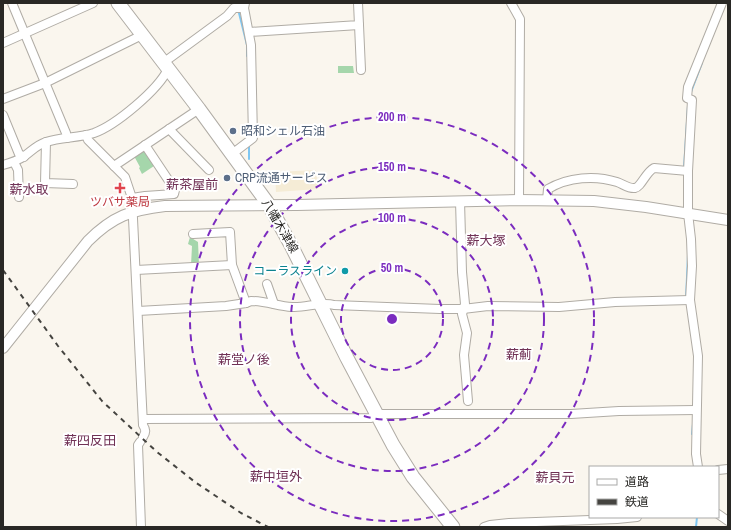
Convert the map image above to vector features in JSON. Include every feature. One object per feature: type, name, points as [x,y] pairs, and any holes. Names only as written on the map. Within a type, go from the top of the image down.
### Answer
[{"type":"main road","name":"八幡木津線","points":[[118,3],[165,66],[200,109],[269,205],[292,247],[392,445],[413,477],[450,526]]},
{"type":"street","points":[[12,3],[67,138]]},
{"type":"street","points":[[3,43],[93,3]]},
{"type":"street","points":[[358,3],[361,70]]},
{"type":"street","points":[[511,3],[520,20],[519,200]]},
{"type":"street","points":[[698,466],[694,410],[698,356],[687,300],[692,266],[685,171],[692,100],[687,98],[688,88],[722,3]]},
{"type":"street","points":[[3,165],[24,157],[37,146],[46,142],[86,135],[96,132],[110,124],[141,102],[164,76],[165,66],[239,6],[249,32],[252,65],[253,138],[232,154]]},
{"type":"street","points":[[249,32],[359,25]]},
{"type":"street","points":[[3,99],[45,83],[142,35]]},
{"type":"street","points":[[114,166],[200,109]]},
{"type":"street","points":[[3,115],[19,154],[24,157]]},
{"type":"street","points":[[169,130],[209,170]]},
{"type":"street","points":[[86,135],[88,140],[125,177],[132,198],[143,425],[146,429],[146,433],[138,445],[141,527]]},
{"type":"street","points":[[46,142],[46,183],[73,184]]},
{"type":"street","points":[[132,198],[150,195],[174,194],[176,190],[145,145]]},
{"type":"street","points":[[14,162],[18,170],[19,197]]},
{"type":"street","points":[[547,200],[548,189],[565,181],[576,179],[600,179],[617,182],[629,188],[635,188],[639,186],[649,170],[654,168],[685,171]]},
{"type":"street","points":[[3,348],[88,241],[99,230],[113,220],[133,211],[165,206],[547,200],[594,201],[646,207],[728,220]]},
{"type":"street","points":[[460,201],[462,272],[465,304],[462,314],[467,333],[464,355],[468,402]]},
{"type":"street","points":[[193,234],[230,232],[232,265],[246,303]]},
{"type":"street","points":[[136,270],[232,265]]},
{"type":"street","points":[[271,287],[274,304]]},
{"type":"street","points":[[138,311],[226,306],[251,301],[292,307],[328,304],[463,309],[488,306],[559,307],[615,302],[687,300]]},
{"type":"street","points":[[143,419],[371,418],[376,414],[571,414],[694,410]]},
{"type":"street","points":[[719,515],[728,522]]},
{"type":"street","points":[[484,527],[509,523],[627,518]]},
{"type":"shaded area","points":[[316,170],[318,189],[276,192],[275,172]]},
{"type":"green space","points":[[338,66],[353,66],[354,73],[338,73]]},
{"type":"green space","points":[[141,151],[146,152],[154,166],[142,174],[134,156]]},
{"type":"green space","points":[[190,237],[198,242],[199,264],[191,265],[192,246],[188,244]]},
{"type":"waterway","points":[[239,10],[247,45],[247,56]]},
{"type":"waterway","points":[[691,92],[702,63]]},
{"type":"waterway","points":[[684,168],[688,106]]},
{"type":"waterway","points":[[249,145],[249,159]]},
{"type":"waterway","points":[[686,299],[688,255]]},
{"type":"waterway","points":[[692,434],[693,424]]},
{"type":"waterway","points":[[696,527],[697,518]]},
{"type":"railway","points":[[3,270],[58,346],[102,401],[157,452],[195,482],[241,513],[268,527]]},
{"type":"place","name":"昭和シェル石油","points":[[233,131]]},
{"type":"place","name":"CRP流通サービス","points":[[227,178]]},
{"type":"place","name":"ツバサ薬局","points":[[120,188]]},
{"type":"place","name":"コーラスライン","points":[[345,271]]},
{"type":"district","name":"薪茶屋前","points":[[192,184]]},
{"type":"district","name":"薪水取","points":[[29,189]]},
{"type":"district","name":"薪大塚","points":[[486,240]]},
{"type":"district","name":"薪薊","points":[[519,354]]},
{"type":"district","name":"薪堂ノ後","points":[[244,359]]},
{"type":"district","name":"薪四反田","points":[[90,440]]},
{"type":"district","name":"薪中垣外","points":[[276,476]]},
{"type":"district","name":"薪貝元","points":[[555,477]]}]
